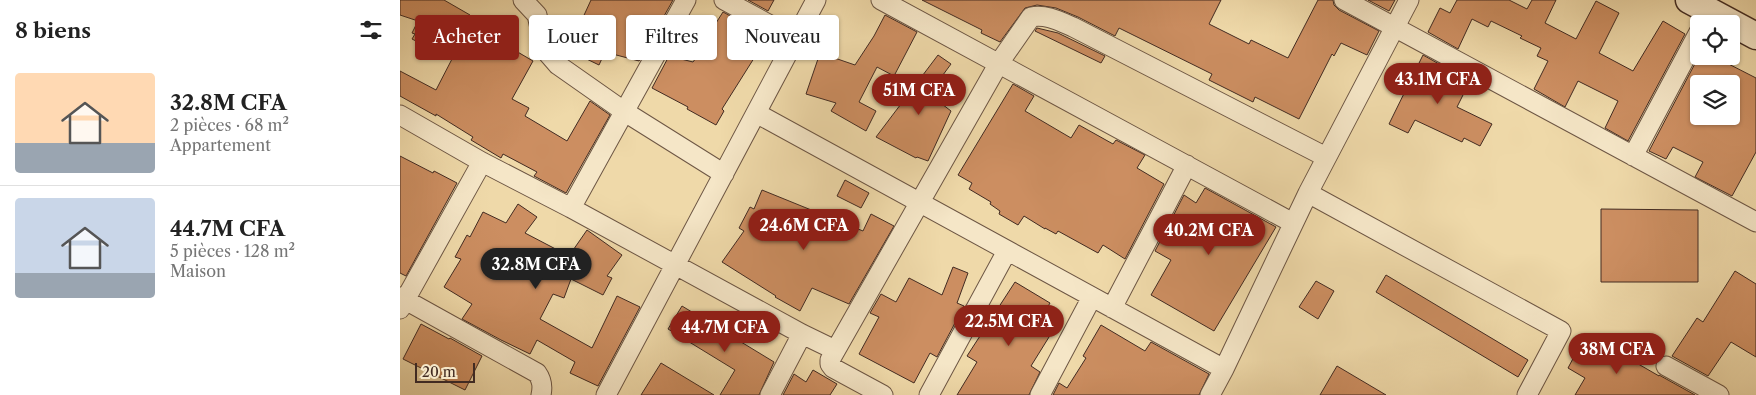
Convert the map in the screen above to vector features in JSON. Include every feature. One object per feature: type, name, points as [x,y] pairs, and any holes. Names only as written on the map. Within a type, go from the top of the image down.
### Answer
[{"type":"street","points":[[522,0],[536,15],[545,50],[558,65],[624,112],[724,174]]},
{"type":"street","points":[[571,208],[686,0]]},
{"type":"street","points":[[724,0],[752,15]]},
{"type":"street","points":[[808,15],[816,0]]},
{"type":"street","points":[[881,0],[1293,223]]},
{"type":"street","points":[[1344,0],[1756,222]]},
{"type":"street","points":[[1210,395],[1326,157],[1410,0]]},
{"type":"street","points":[[883,395],[830,364],[835,350],[999,64],[1031,17],[1048,16],[1073,26],[1326,157]]},
{"type":"street","points":[[1740,31],[1756,36]]},
{"type":"street","points":[[1634,156],[1690,38]]},
{"type":"street","points":[[606,395],[785,60]]},
{"type":"street","points":[[756,113],[1224,369]]},
{"type":"street","points":[[400,115],[482,162],[835,350]]},
{"type":"street","points":[[482,162],[402,302],[536,373],[541,379],[541,395]]},
{"type":"street","points":[[1112,308],[1187,165]]},
{"type":"street","points":[[1308,193],[1561,331],[1527,395]]},
{"type":"street","points":[[929,395],[1007,251]]},
{"type":"street","points":[[1040,395],[1092,297]]},
{"type":"street","points":[[770,395],[802,334]]},
{"type":"street","points":[[1666,366],[1719,395]]},
{"type":"building","points":[[400,0],[444,0],[470,15],[415,15],[415,20],[400,15]]},
{"type":"building","points":[[591,0],[673,0],[665,15],[626,15],[626,58],[616,55],[616,15],[584,15]]},
{"type":"building","points":[[748,0],[774,0],[768,11]]},
{"type":"building","points":[[922,0],[1221,0],[1209,24],[1249,44],[1251,40],[1288,58],[1318,0],[1333,0],[1334,5],[1339,10],[1379,31],[1367,55],[1341,43],[1334,56],[1332,54],[1299,119],[1255,97],[1253,102],[1209,80],[1212,74],[1119,28],[1115,36],[1056,8],[1037,5],[1025,8],[1000,42],[981,33],[982,30]]},
{"type":"building","points":[[1368,0],[1395,0],[1389,11]]},
{"type":"building","points":[[1457,0],[1509,0],[1527,9],[1532,0],[1556,0],[1545,23],[1576,39],[1596,1],[1619,13],[1599,53],[1633,71],[1663,21],[1685,34],[1628,141],[1605,128],[1618,101],[1578,81],[1565,107],[1534,89],[1548,61],[1537,56],[1541,48],[1520,38],[1522,36],[1491,21],[1488,27],[1472,19],[1458,49],[1428,32],[1440,8],[1450,13]]},
{"type":"building","points":[[723,12],[729,15],[727,15],[727,60],[753,60],[722,109],[724,111],[716,125],[687,109],[688,107],[652,88],[667,60],[693,62],[694,60],[717,60],[717,21]]},
{"type":"building","points":[[885,15],[917,32],[894,76],[877,67],[859,102],[876,111],[866,131],[831,111],[836,103],[806,94],[818,60],[839,60],[855,65]]},
{"type":"building","points":[[1037,28],[1058,33],[1105,56],[1101,63],[1035,31]]},
{"type":"building","points":[[519,53],[533,61],[512,99],[529,108],[525,116],[567,141],[590,101],[610,115],[566,193],[534,176],[537,172],[503,154],[501,158],[471,140],[473,137],[436,114],[436,116],[400,96],[400,71],[436,90],[451,60],[519,60]]},
{"type":"building","points":[[938,55],[951,64],[929,94],[951,111],[928,161],[916,158],[876,137]]},
{"type":"building","points":[[1423,55],[1448,69],[1446,73],[1468,85],[1457,107],[1492,124],[1480,146],[1464,138],[1462,142],[1415,120],[1408,133],[1389,124]]},
{"type":"building","points":[[589,60],[601,60],[599,65]]},
{"type":"building","points":[[1694,65],[1731,65],[1756,78],[1756,152],[1732,196],[1695,177],[1703,162],[1673,147],[1666,159],[1649,151]]},
{"type":"building","points":[[1013,84],[1034,96],[1025,111],[1071,138],[1079,125],[1113,144],[1116,140],[1145,155],[1137,168],[1164,184],[1125,259],[1103,245],[1098,253],[1058,231],[1056,234],[1045,229],[1024,216],[1018,225],[999,214],[1000,211],[990,204],[991,202],[969,189],[972,183],[958,175]]},
{"type":"building","points":[[400,156],[457,183],[406,276],[400,273]]},
{"type":"building","points":[[845,180],[869,193],[861,208],[837,196]]},
{"type":"building","points":[[1205,188],[1276,227],[1214,331],[1151,295],[1171,260],[1155,251],[1184,195],[1196,203]]},
{"type":"building","points":[[762,190],[863,231],[871,214],[894,226],[849,304],[812,288],[800,311],[722,262],[744,231],[739,228],[750,207],[754,209]]},
{"type":"building","points":[[518,204],[537,217],[525,233],[569,256],[587,230],[622,255],[607,276],[612,278],[603,295],[571,279],[564,298],[553,294],[540,319],[592,348],[617,296],[640,307],[598,386],[570,373],[575,362],[537,340],[530,354],[462,319],[472,304],[444,287],[461,259],[455,257],[467,235],[470,237],[483,212],[506,223]]},
{"type":"building","points":[[1601,209],[1698,210],[1698,282],[1601,282]]},
{"type":"building","points":[[953,267],[968,273],[957,303],[964,306],[937,357],[930,353],[914,383],[859,354],[879,317],[870,313],[881,294],[896,302],[909,278],[942,295]]},
{"type":"building","points":[[1735,271],[1756,284],[1756,357],[1731,342],[1708,376],[1672,356],[1697,318],[1703,322]]},
{"type":"building","points":[[1386,275],[1528,360],[1518,377],[1376,292]]},
{"type":"building","points":[[1316,281],[1334,291],[1318,319],[1299,307]]},
{"type":"building","points":[[1015,282],[1050,303],[1040,320],[1054,329],[1031,366],[1040,372],[1029,395],[957,395],[977,362],[967,356]]},
{"type":"building","points":[[682,306],[774,362],[759,395],[720,395],[735,370],[668,329]]},
{"type":"building","points":[[421,324],[482,356],[465,390],[403,359]]},
{"type":"building","points":[[1101,325],[1145,351],[1151,342],[1209,374],[1199,395],[1053,395],[1059,383],[1067,388],[1086,358],[1083,356]]},
{"type":"building","points":[[1584,338],[1619,358],[1621,354],[1695,395],[1575,395],[1585,378],[1568,368]]},
{"type":"building","points":[[661,363],[714,395],[641,395]]},
{"type":"building","points":[[1337,366],[1386,395],[1320,395]]},
{"type":"building","points":[[813,370],[837,384],[830,395],[783,395],[794,374],[806,382]]}]
